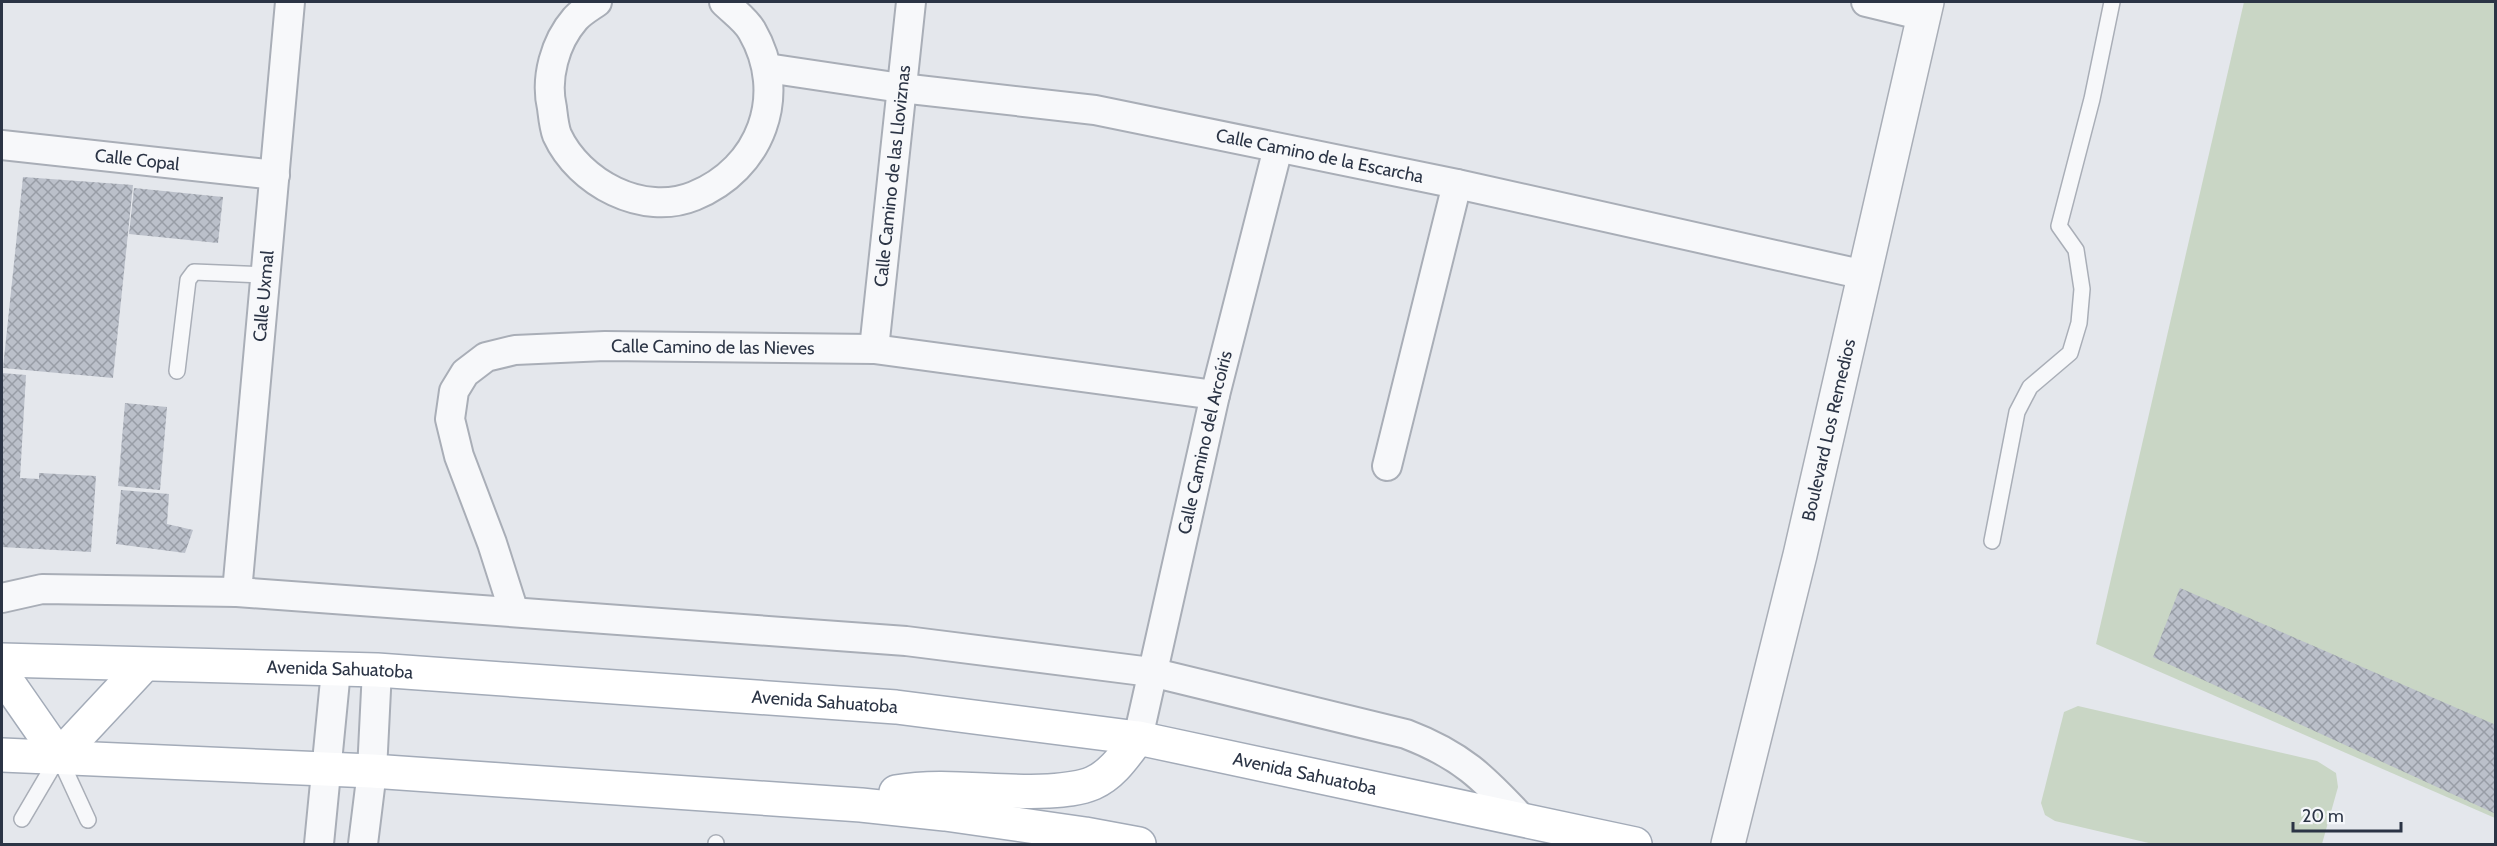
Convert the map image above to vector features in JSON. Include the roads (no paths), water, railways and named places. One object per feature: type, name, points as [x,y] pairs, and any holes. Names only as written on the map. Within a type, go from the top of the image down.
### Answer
[{"type":"main road","name":"Avenida Sahuatoba","points":[[2,660],[143,666],[377,670],[896,708],[1138,738],[1635,844]]},
{"type":"main road","points":[[59,756],[143,666]]},
{"type":"main road","points":[[2,674],[59,756]]},
{"type":"main road","points":[[861,805],[872,799],[905,791],[1013,793],[1071,789],[1093,783],[1114,769],[1138,738]]},
{"type":"main road","points":[[2,755],[372,771],[861,805],[968,817],[1139,844]]},
{"type":"street","name":"Calle Uxmal","points":[[237,592],[290,2]]},
{"type":"street","points":[[597,2],[575,18],[555,54],[549,94],[557,134],[579,168],[612,192],[652,202],[692,197],[728,178],[755,147],[768,109],[767,68],[752,30],[724,2]]},
{"type":"street","name":"Calle Camino de las Lloviznas","points":[[874,349],[911,2]]},
{"type":"street","points":[[1866,2],[1925,9]]},
{"type":"street","name":"Boulevard Los Remedios","points":[[1728,844],[1865,275],[1925,9]]},
{"type":"street","name":"Calle Camino de la Escarcha","points":[[767,68],[901,88],[1095,110],[1457,184],[1865,275]]},
{"type":"street","name":"Calle Copal","points":[[2,145],[274,175]]},
{"type":"street","name":"Calle Camino del Arcoíris","points":[[1138,738],[1215,395],[1278,148]]},
{"type":"street","points":[[1387,466],[1457,184]]},
{"type":"street","name":"Calle Camino de las Nieves","points":[[514,612],[492,543],[459,456],[450,419],[454,391],[465,373],[486,357],[515,350],[605,346],[874,349],[1215,395]]},
{"type":"street","points":[[2,598],[42,589],[237,592],[906,642],[1151,672],[1406,734],[1440,747],[1468,764],[1523,820]]},
{"type":"street","points":[[319,844],[336,670]]},
{"type":"street","points":[[363,844],[372,771],[377,670]]},
{"type":"lane","points":[[1992,542],[2017,412],[2030,387],[2070,353],[2079,323],[2082,290],[2076,249],[2059,226],[2092,99],[2112,2]]},
{"type":"lane","points":[[177,371],[188,280],[194,272],[265,275]]},
{"type":"lane","points":[[22,819],[59,756]]},
{"type":"lane","points":[[59,756],[88,820]]}]
